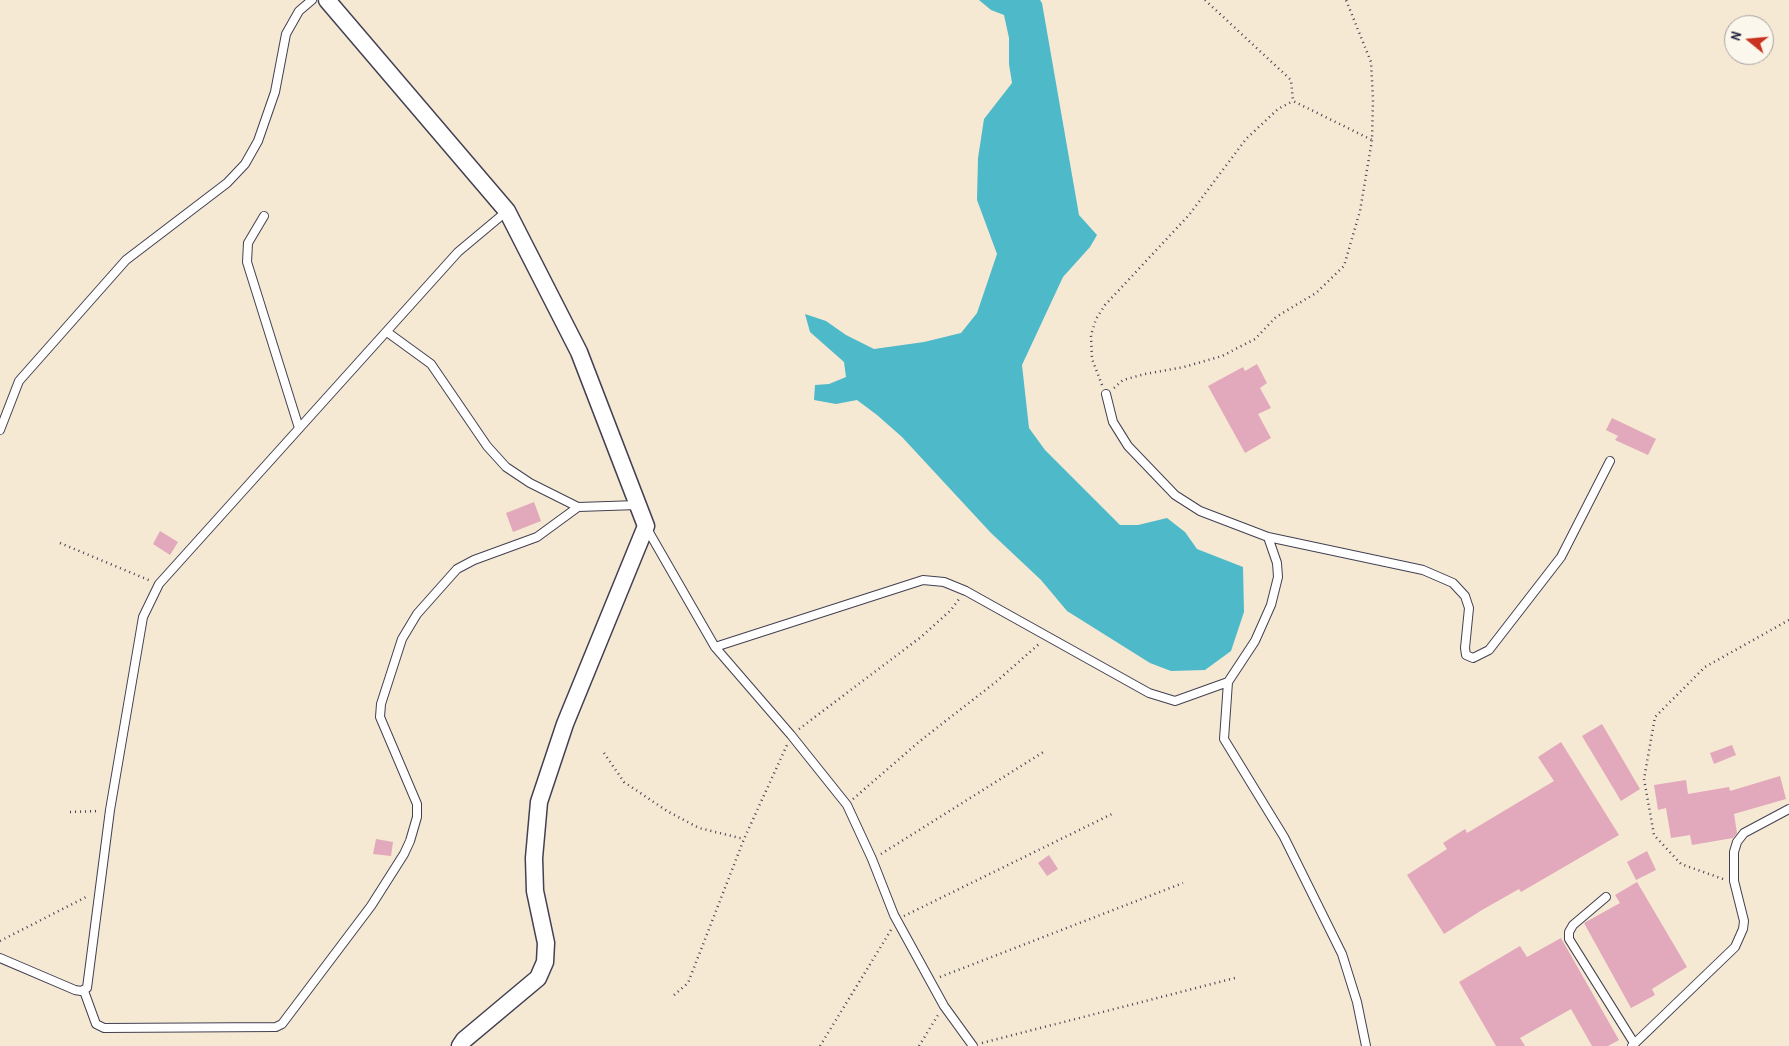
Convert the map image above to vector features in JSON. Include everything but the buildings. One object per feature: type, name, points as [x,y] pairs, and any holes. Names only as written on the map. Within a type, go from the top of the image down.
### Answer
[{"type":"street","points":[[327,0],[507,211],[579,352],[646,526],[565,724],[539,802],[534,858],[536,891],[546,943],[545,962],[538,978],[464,1040],[460,1046]]},
{"type":"lane","points":[[0,430],[19,380],[126,260],[227,183],[245,164],[258,141],[276,92],[286,34],[300,11],[312,0]]},
{"type":"lane","points":[[507,211],[458,252],[159,584],[143,617],[110,810],[88,984],[84,991],[96,1024],[104,1028],[276,1027],[282,1024],[371,906],[404,854],[410,840],[417,816],[417,804],[380,717],[381,704],[402,639],[416,614],[457,569],[474,560],[537,537],[578,508]]},
{"type":"lane","points":[[264,216],[248,243],[247,262],[300,428]]},
{"type":"lane","points":[[387,332],[431,364],[486,446],[506,467],[530,483],[578,508],[638,505]]},
{"type":"lane","points":[[1106,394],[1113,422],[1128,446],[1175,495],[1200,511],[1268,536],[1423,570],[1453,583],[1465,596],[1469,608],[1465,648],[1466,655],[1473,658],[1479,657],[1489,650],[1561,557],[1610,460]]},
{"type":"lane","points":[[646,526],[715,647],[791,735],[847,805],[897,919],[944,1006],[973,1046]]},
{"type":"lane","points":[[1268,536],[1277,564],[1278,577],[1271,604],[1255,641],[1228,682],[1224,739],[1284,837],[1342,954],[1357,1002],[1366,1046]]},
{"type":"lane","points":[[715,647],[923,580],[944,582],[966,591],[1149,693],[1175,701],[1228,682]]},
{"type":"lane","points":[[1606,897],[1573,925],[1569,932],[1569,939],[1633,1044],[1653,1027],[1735,946],[1741,936],[1744,922],[1734,881],[1734,852],[1744,833],[1789,809]]},
{"type":"lane","points":[[0,958],[75,990],[84,991]]},
{"type":"path","points":[[1205,0],[1291,80],[1293,101]]},
{"type":"path","points":[[1293,101],[1278,109],[1246,139],[1189,215],[1105,305],[1096,319],[1091,335],[1092,359],[1106,394],[1123,380],[1184,367],[1222,356],[1255,339],[1276,317],[1316,293],[1344,266],[1360,211],[1372,140],[1373,99],[1371,62],[1346,0]]},
{"type":"path","points":[[1293,101],[1372,140]]},
{"type":"path","points":[[60,543],[159,584]]},
{"type":"path","points":[[674,995],[688,983],[744,839],[791,735],[921,637],[951,610],[966,591]]},
{"type":"path","points":[[1734,881],[1711,876],[1681,864],[1654,835],[1644,779],[1656,717],[1705,667],[1789,620]]},
{"type":"path","points":[[847,805],[920,741],[997,681],[1047,636]]},
{"type":"path","points":[[872,859],[1045,751]]},
{"type":"path","points":[[604,753],[624,782],[667,811],[700,828],[744,839]]},
{"type":"path","points":[[70,812],[110,810]]},
{"type":"path","points":[[820,1046],[882,948],[897,919],[1114,813]]},
{"type":"path","points":[[930,980],[1183,882]]},
{"type":"path","points":[[0,941],[99,891]]},
{"type":"path","points":[[973,1046],[1235,978]]},
{"type":"path","points":[[919,1046],[944,1006]]},
{"type":"water","points":[[979,0],[1040,0],[1042,3],[1079,215],[1097,235],[1090,247],[1063,277],[1022,365],[1029,428],[1045,450],[1120,525],[1138,525],[1167,518],[1185,532],[1197,549],[1243,567],[1244,612],[1231,651],[1205,670],[1171,671],[1150,663],[1067,611],[1041,580],[991,533],[902,437],[877,415],[857,400],[836,404],[814,400],[815,385],[829,384],[846,377],[844,362],[810,332],[805,314],[826,321],[846,335],[874,349],[924,342],[961,333],[977,313],[997,254],[977,200],[978,158],[984,119],[1012,83],[1009,64],[1009,38],[1004,15],[991,10]]}]
